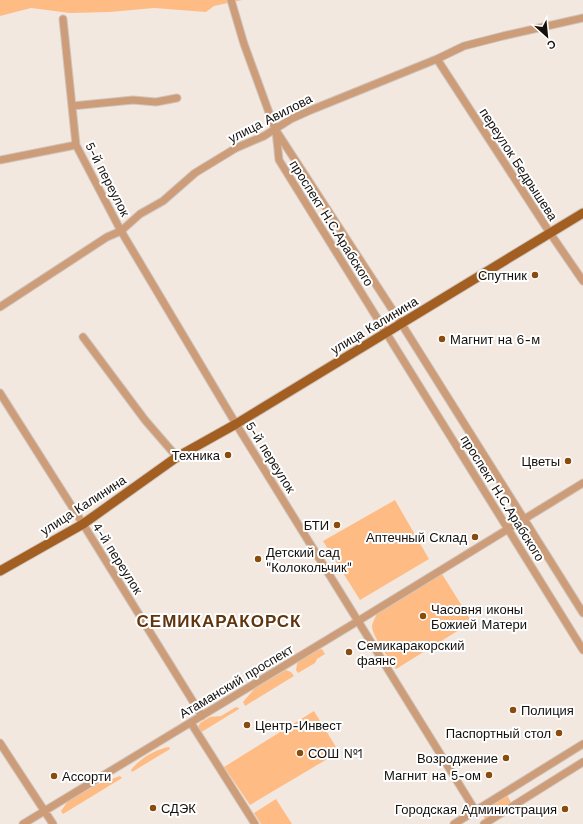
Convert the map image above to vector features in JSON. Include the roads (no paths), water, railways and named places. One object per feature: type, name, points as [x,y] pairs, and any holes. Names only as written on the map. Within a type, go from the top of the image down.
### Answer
[{"type":"main road","name":"улица Калинина","points":[[0,571],[83,524],[177,458],[236,424],[583,213]]},
{"type":"street","points":[[231,0],[244,44],[276,129]]},
{"type":"street","name":"улица Авилова","points":[[0,307],[107,237],[121,231],[140,214],[163,201],[195,173],[236,148],[264,136],[291,118],[436,59],[464,46],[583,18]]},
{"type":"street","name":"5-й переулок","points":[[64,20],[76,145],[121,231],[236,424],[476,810]]},
{"type":"street","name":"переулок Бедрышева","points":[[436,59],[583,281]]},
{"type":"street","points":[[72,106],[133,100],[156,102],[177,98]]},
{"type":"street","name":"проспект Н.С.Арабского","points":[[276,129],[401,323],[583,613]]},
{"type":"street","name":"проспект Н.С.Арабского","points":[[276,129],[279,160],[583,650]]},
{"type":"street","points":[[0,160],[76,145]]},
{"type":"street","points":[[83,337],[145,420],[177,458]]},
{"type":"street","name":"4-й переулок","points":[[0,393],[202,716]]},
{"type":"street","name":"Атаманский проспект","points":[[23,824],[583,483]]},
{"type":"street","points":[[191,723],[255,824]]},
{"type":"street","points":[[0,743],[53,824]]},
{"type":"street","points":[[454,824],[583,744]]},
{"type":"street","points":[[484,824],[583,762]]},
{"type":"place","name":"Спутник","points":[[535,275]]},
{"type":"place","name":"Магнит на 6-м","points":[[442,339]]},
{"type":"place","name":"Техника","points":[[228,455]]},
{"type":"place","name":"Цветы","points":[[568,461]]},
{"type":"place","name":"БТИ","points":[[337,525]]},
{"type":"place","name":"Аптечный Склад","points":[[475,537]]},
{"type":"place","name":"Детский сад \"Колокольчик\"","points":[[258,559]]},
{"type":"place","name":"Часовня иконы Божией Матери","points":[[423,616]]},
{"type":"place","name":"Семикаракорский фаянс","points":[[349,652]]},
{"type":"place","name":"Полиция","points":[[513,710]]},
{"type":"place","name":"Центр-Инвест","points":[[247,725]]},
{"type":"place","name":"Паспортный стол","points":[[559,733]]},
{"type":"place","name":"СОШ №1","points":[[300,753]]},
{"type":"place","name":"Возроджение","points":[[506,758]]},
{"type":"place","name":"Магнит на 5-ом","points":[[489,775]]},
{"type":"place","name":"Ассорти","points":[[54,776]]},
{"type":"place","name":"СДЭК","points":[[153,808]]},
{"type":"place","name":"Городская Администрация","points":[[565,809]]},
{"type":"district","name":"СЕМИКАРАКОРСК","points":[[219,621]]}]
